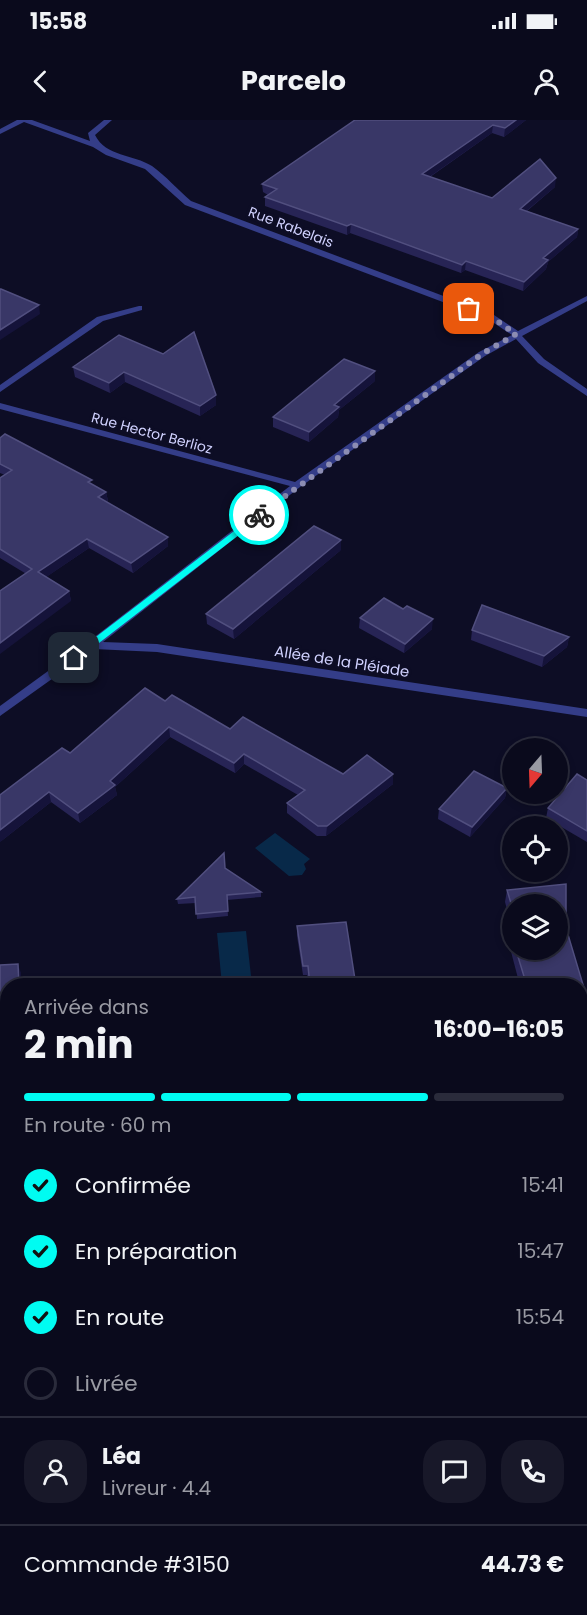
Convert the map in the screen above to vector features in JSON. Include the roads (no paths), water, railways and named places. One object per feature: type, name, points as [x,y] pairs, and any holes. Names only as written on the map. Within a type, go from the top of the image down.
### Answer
[{"type":"street","points":[[0,132],[23,120]]},
{"type":"street","name":"Rue Rabelais","points":[[23,120],[96,145],[109,153],[148,167],[188,203],[491,317],[516,334],[541,361],[587,393]]},
{"type":"street","points":[[96,145],[91,135],[108,120]]},
{"type":"street","points":[[0,712],[92,645],[297,485],[482,354],[587,298]]},
{"type":"street","points":[[0,389],[99,319],[139,308]]},
{"type":"street","name":"Rue Hector Berlioz","points":[[0,406],[297,485]]},
{"type":"street","name":"Allée de la Pléiade","points":[[92,645],[157,648],[587,713]]},
{"type":"water","points":[[275,833],[310,859],[304,864],[306,869],[302,875],[289,876],[255,848]]},
{"type":"water","points":[[246,931],[251,978],[221,978],[217,933]]}]
